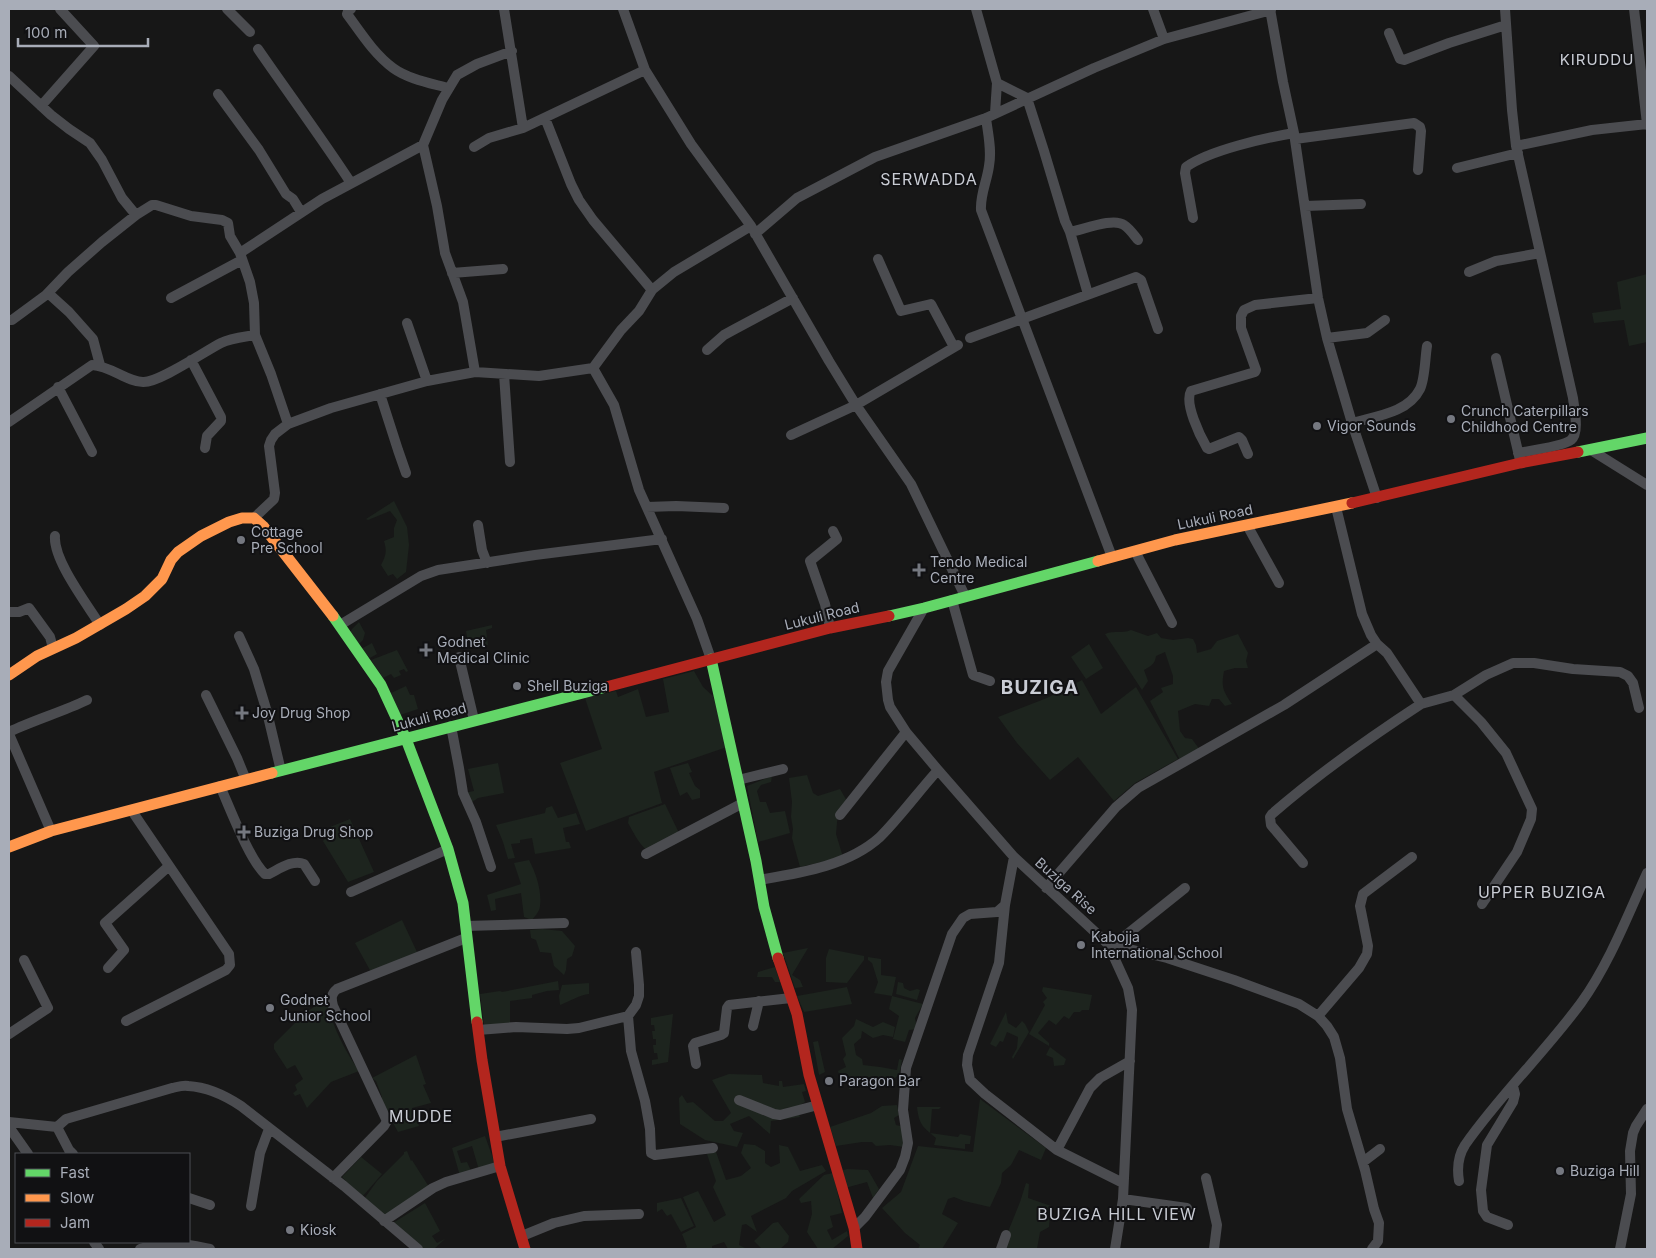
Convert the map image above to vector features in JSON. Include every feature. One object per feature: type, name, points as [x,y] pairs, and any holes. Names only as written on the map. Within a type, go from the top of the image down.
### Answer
[{"type":"street","points":[[41,106],[94,46],[60,9]]},
{"type":"street","points":[[227,9],[250,32]]},
{"type":"street","points":[[351,9],[347,14],[378,56],[394,69],[412,78],[448,88]]},
{"type":"street","points":[[504,9],[524,128]]},
{"type":"street","points":[[622,9],[645,70],[691,144],[753,230],[856,405],[911,484],[965,596]]},
{"type":"street","points":[[976,9],[997,83],[991,116],[990,165],[982,195],[981,210],[1112,557]]},
{"type":"street","points":[[1153,9],[1164,39]]},
{"type":"street","points":[[254,518],[274,499],[271,440],[275,434],[288,424],[331,408],[380,394],[427,381],[475,372],[539,376],[593,368],[639,311],[652,290],[674,272],[753,230],[797,198],[821,184],[875,157],[991,116],[1027,98],[1164,39],[1271,9],[1294,136],[1318,298],[1327,338],[1352,423],[1378,498]]},
{"type":"street","points":[[1496,358],[1519,458],[1571,440],[1574,435],[1576,421],[1573,398],[1517,150],[1512,110],[1505,9]]},
{"type":"street","points":[[1457,168],[1592,130],[1647,124],[1634,9]]},
{"type":"street","points":[[1389,33],[1400,58],[1404,60],[1506,25]]},
{"type":"street","points":[[258,49],[351,183]]},
{"type":"street","points":[[475,372],[463,302],[445,254],[437,206],[423,145],[448,88],[457,75],[477,64],[512,51]]},
{"type":"street","points":[[474,147],[489,138],[524,128],[645,70]]},
{"type":"street","points":[[9,76],[69,129],[90,142],[122,198],[136,215]]},
{"type":"street","points":[[997,83],[1027,98],[1088,294]]},
{"type":"street","points":[[218,94],[258,150],[286,194],[293,199],[301,212]]},
{"type":"street","points":[[545,118],[579,200],[652,290]]},
{"type":"street","points":[[1192,218],[1185,174],[1186,168],[1200,160],[1232,148],[1278,135],[1294,136],[1414,123],[1422,131],[1418,170]]},
{"type":"street","points":[[171,298],[241,256],[301,212],[423,145]]},
{"type":"street","points":[[1305,206],[1361,204]]},
{"type":"street","points":[[9,320],[12,320],[48,293],[68,272],[102,242],[152,205],[191,216],[226,221],[228,222],[230,236],[241,256],[250,282],[254,303],[255,334],[272,374],[288,424]]},
{"type":"street","points":[[1070,232],[1104,223],[1120,223],[1124,224],[1138,240]]},
{"type":"street","points":[[1469,272],[1496,260],[1540,253]]},
{"type":"street","points":[[791,435],[856,405],[956,346],[931,304],[901,311],[878,259]]},
{"type":"street","points":[[452,273],[503,269]]},
{"type":"street","points":[[970,338],[1136,277],[1140,278],[1158,329]]},
{"type":"street","points":[[48,293],[88,333],[92,339],[100,365]]},
{"type":"street","points":[[707,350],[735,329],[793,298]]},
{"type":"street","points":[[1248,454],[1239,437],[1209,449],[1207,448],[1189,406],[1189,394],[1191,391],[1255,372],[1256,370],[1241,328],[1241,316],[1244,310],[1256,305],[1318,298]]},
{"type":"street","points":[[1327,338],[1367,333],[1385,320]]},
{"type":"street","points":[[407,323],[427,381]]},
{"type":"street","points":[[9,422],[92,365],[100,365],[144,382],[162,376],[222,342],[255,334]]},
{"type":"street","points":[[1352,423],[1397,410],[1413,399],[1421,388],[1427,346]]},
{"type":"street","points":[[191,360],[221,417],[221,421],[207,436],[205,448]]},
{"type":"street","points":[[593,368],[614,404],[637,484],[697,619],[711,659],[764,907],[780,965],[797,1014],[809,1075],[859,1248]]},
{"type":"street","points":[[504,374],[510,462]]},
{"type":"street","points":[[58,387],[92,452]]},
{"type":"street","points":[[380,394],[406,472]]},
{"type":"street","name":"Lukuli Road","points":[[9,846],[51,831],[281,770],[651,676],[830,628],[924,608],[1135,551],[1247,525],[1378,498],[1519,458],[1591,450],[1647,438]]},
{"type":"street","points":[[1591,450],[1647,485]]},
{"type":"street","points":[[647,507],[724,508]]},
{"type":"street","points":[[1336,508],[1362,614],[1371,635],[1387,653],[1421,704]]},
{"type":"street","points":[[9,675],[37,656],[100,625],[145,596],[162,579],[170,560],[178,552],[218,527],[242,518],[254,518],[263,526],[305,582],[340,624],[381,685],[406,739],[448,849],[463,903],[482,1060],[500,1166],[525,1249]]},
{"type":"street","points":[[478,525],[482,550],[487,563]]},
{"type":"street","points":[[1247,525],[1279,584]]},
{"type":"street","points":[[830,628],[825,604],[810,561],[837,539],[833,531]]},
{"type":"street","points":[[56,536],[55,544],[63,564],[100,625]]},
{"type":"street","points":[[340,624],[421,576],[438,570],[535,555],[662,539]]},
{"type":"street","points":[[1135,551],[1172,623]]},
{"type":"street","points":[[952,600],[973,675],[990,681]]},
{"type":"street","points":[[9,612],[19,612],[29,608],[50,637],[53,648]]},
{"type":"street","name":"Buziga Rise","points":[[924,608],[888,670],[886,682],[890,707],[906,732],[1014,857],[1046,888],[1112,944],[1167,958],[1300,1004],[1318,1016],[1334,1037],[1347,1109],[1379,1223],[1378,1241],[1372,1249]]},
{"type":"street","points":[[239,636],[254,669],[281,770]]},
{"type":"street","points":[[1046,888],[1116,807],[1138,788],[1284,705],[1377,644]]},
{"type":"street","points":[[459,657],[474,720]]},
{"type":"street","points":[[1303,863],[1271,825],[1270,817],[1272,814],[1305,786],[1377,732],[1421,704],[1454,695],[1486,675],[1513,663],[1534,663],[1573,669],[1620,672],[1628,676],[1633,684],[1639,708]]},
{"type":"street","points":[[206,695],[246,780]]},
{"type":"street","points":[[1454,695],[1481,722],[1506,753],[1532,809],[1531,819],[1517,852],[1482,904]]},
{"type":"street","points":[[51,831],[9,733],[36,719],[70,708],[87,700]]},
{"type":"street","points":[[451,726],[463,793],[476,822],[491,866]]},
{"type":"street","points":[[840,814],[906,732]]},
{"type":"street","points":[[738,780],[783,768]]},
{"type":"street","points":[[759,880],[828,865],[857,853],[880,836],[938,770]]},
{"type":"street","points":[[220,786],[261,870],[265,874],[269,874],[293,862],[302,862],[315,881]]},
{"type":"street","points":[[646,854],[743,803]]},
{"type":"street","points":[[126,1021],[226,970],[230,964],[229,954],[132,811]]},
{"type":"street","points":[[351,892],[448,849]]},
{"type":"street","points":[[1014,857],[1004,905],[999,962],[968,1055],[970,1080],[985,1094],[1057,1150],[1123,1183]]},
{"type":"street","points":[[1318,1016],[1359,968],[1367,954],[1368,946],[1360,906],[1364,894],[1412,857]]},
{"type":"street","points":[[108,968],[124,950],[105,923],[169,866]]},
{"type":"street","points":[[1459,1181],[1457,1171],[1461,1151],[1500,1100],[1581,1002],[1602,969],[1647,873]]},
{"type":"street","points":[[1115,1249],[1123,1198],[1132,1010],[1128,988],[1112,944],[1185,888]]},
{"type":"street","points":[[854,1228],[865,1217],[900,1170],[905,1157],[908,1143],[903,1110],[906,1068],[952,934],[963,918],[970,914],[997,912],[1004,905]]},
{"type":"street","points":[[333,1178],[387,1121],[333,1006],[331,998],[333,992],[466,932],[564,923]]},
{"type":"street","points":[[478,1030],[516,1027],[573,1029],[628,1016],[636,1005],[639,996],[636,952]]},
{"type":"street","points":[[9,1034],[48,1008],[24,960]]},
{"type":"street","points":[[696,1064],[693,1046],[695,1043],[724,1033],[726,1008],[729,1005],[791,998]]},
{"type":"street","points":[[753,1026],[759,1001]]},
{"type":"street","points":[[628,1016],[631,1051],[645,1101],[650,1128],[651,1153],[655,1155],[713,1148]]},
{"type":"street","points":[[1057,1150],[1090,1088],[1100,1078],[1130,1061]]},
{"type":"street","points":[[9,1122],[57,1127],[66,1119],[172,1088],[188,1086],[226,1097],[241,1106],[333,1178],[418,1249]]},
{"type":"street","points":[[1508,1225],[1487,1217],[1483,1211],[1481,1190],[1487,1145],[1496,1127],[1513,1102],[1515,1094],[1513,1086]]},
{"type":"street","points":[[739,1100],[780,1115],[818,1105]]},
{"type":"street","points":[[1620,1249],[1631,1194],[1630,1151],[1633,1133],[1647,1109]]},
{"type":"street","points":[[495,1137],[591,1119]]},
{"type":"street","points":[[9,1127],[27,1153]]},
{"type":"street","points":[[57,1127],[68,1150],[72,1153]]},
{"type":"street","points":[[251,1206],[260,1153],[269,1129]]},
{"type":"street","points":[[1363,1162],[1380,1149]]},
{"type":"street","points":[[384,1221],[433,1188],[446,1182],[500,1166]]},
{"type":"street","points":[[1206,1178],[1217,1225],[1214,1249]]},
{"type":"street","points":[[190,1198],[210,1205]]},
{"type":"street","points":[[1123,1198],[1187,1208]]},
{"type":"street","points":[[522,1236],[554,1223],[584,1216],[639,1214]]},
{"type":"street","points":[[1000,1249],[1006,1235]]},
{"type":"street","points":[[140,1249],[159,1243],[210,1249]]},
{"type":"shaded area","points":[[1647,274],[1647,342],[1629,346],[1624,320],[1594,323],[1592,313],[1621,309],[1617,282]]},
{"type":"shaded area","points":[[394,501],[407,527],[409,545],[406,572],[397,579],[393,574],[388,576],[381,565],[386,553],[384,541],[394,537],[394,528],[397,520],[390,511],[368,520],[366,519]]},
{"type":"shaded area","points":[[359,622],[365,633],[363,640],[357,646],[349,634]]},
{"type":"shaded area","points":[[492,625],[492,628],[486,630],[488,645],[469,648],[466,631]]},
{"type":"shaded area","points":[[1131,630],[1148,636],[1157,633],[1161,638],[1173,640],[1193,639],[1197,653],[1211,649],[1217,641],[1238,634],[1248,653],[1246,661],[1248,668],[1235,668],[1224,671],[1224,689],[1232,704],[1225,706],[1219,699],[1212,699],[1209,706],[1195,704],[1178,711],[1180,731],[1185,738],[1192,739],[1200,750],[1180,760],[1150,701],[1163,692],[1161,688],[1173,684],[1173,676],[1165,652],[1156,656],[1155,661],[1144,670],[1148,681],[1142,690],[1105,634]]},
{"type":"shaded area","points":[[372,643],[377,654],[370,658],[361,649]]},
{"type":"shaded area","points":[[1089,644],[1103,668],[1086,679],[1071,657]]},
{"type":"shaded area","points":[[397,650],[408,671],[406,672],[404,669],[399,671],[401,675],[394,678],[391,674],[383,678],[371,660]]},
{"type":"shaded area","points":[[694,671],[703,687],[713,696],[727,747],[654,772],[662,803],[586,831],[560,763],[602,749],[585,698],[616,691],[618,697],[638,689],[646,717],[669,712],[663,679]]},
{"type":"shaded area","points":[[1082,680],[1101,714],[1136,687],[1178,759],[1135,783],[1114,801],[1078,757],[1050,780],[1017,743],[998,717],[1047,698]]},
{"type":"shaded area","points":[[406,686],[410,695],[414,695],[418,709],[400,715],[391,693]]},
{"type":"shaded area","points":[[498,763],[504,793],[478,798],[469,804],[464,793],[474,791],[468,769]]},
{"type":"shaded area","points":[[688,763],[692,772],[689,773],[695,786],[700,790],[700,798],[692,800],[687,792],[680,796],[670,768]]},
{"type":"shaded area","points":[[807,775],[813,793],[818,796],[840,789],[847,801],[838,811],[836,834],[843,857],[800,867],[792,838],[792,802],[789,778]]},
{"type":"shaded area","points":[[772,776],[771,782],[761,785],[757,791],[760,802],[766,802],[770,813],[785,811],[790,833],[758,842],[747,786]]},
{"type":"shaded area","points":[[665,804],[679,833],[647,850],[628,823],[629,817]]},
{"type":"shaded area","points":[[552,806],[558,818],[576,813],[580,824],[563,828],[566,842],[569,842],[571,848],[535,854],[532,838],[520,840],[520,843],[511,844],[515,858],[508,859],[496,825],[545,813],[546,808]]},
{"type":"shaded area","points":[[350,819],[374,872],[348,882],[323,841],[328,835],[330,827]]},
{"type":"shaded area","points":[[529,860],[536,876],[540,894],[540,908],[536,915],[532,920],[524,917],[521,893],[495,899],[496,910],[491,911],[487,895],[521,884],[514,863]]},
{"type":"shaded area","points":[[402,920],[417,952],[371,972],[355,943]]},
{"type":"shaded area","points":[[530,930],[562,931],[575,946],[572,956],[567,959],[564,975],[554,966],[551,953],[540,952],[536,940],[531,938]]},
{"type":"shaded area","points":[[808,948],[792,975],[800,980],[803,987],[795,988],[783,953]]},
{"type":"shaded area","points":[[829,949],[864,956],[864,960],[847,983],[826,982],[826,958]]},
{"type":"shaded area","points":[[868,957],[881,959],[881,975],[896,977],[892,996],[874,993],[878,982]]},
{"type":"shaded area","points":[[775,967],[780,982],[775,982],[772,977],[757,977],[758,972]]},
{"type":"shaded area","points":[[558,981],[559,990],[532,995],[532,998],[510,1001],[510,1023],[487,1028],[484,1024],[480,994],[502,992]]},
{"type":"shaded area","points":[[898,982],[903,983],[904,988],[910,991],[920,990],[917,1000],[896,994]]},
{"type":"shaded area","points":[[589,983],[589,994],[560,1005],[559,996],[562,985]]},
{"type":"shaded area","points":[[847,987],[852,1004],[804,1012],[797,996]]},
{"type":"shaded area","points":[[1043,987],[1092,995],[1089,1010],[1074,1012],[1069,1019],[1064,1016],[1056,1025],[1049,1020],[1038,1033],[1049,1043],[1049,1046],[1029,1034],[1045,1005],[1043,1002],[1047,998],[1042,991]]},
{"type":"shaded area","points":[[892,996],[923,1004],[915,1018],[917,1029],[909,1030],[905,1042],[893,1039],[899,1016],[889,1009]]},
{"type":"shaded area","points":[[326,999],[339,1037],[359,1071],[331,1082],[307,1108],[300,1094],[295,1096],[293,1093],[297,1090],[295,1085],[303,1079],[295,1065],[287,1069],[274,1049],[274,1044],[305,1013]]},
{"type":"shaded area","points":[[1006,1012],[1008,1023],[1016,1028],[1022,1021],[1029,1032],[1013,1059],[1018,1037],[1007,1032],[1003,1042],[1000,1041],[996,1047],[990,1044]]},
{"type":"shaded area","points":[[673,1014],[668,1062],[652,1065],[652,1060],[658,1059],[657,1053],[654,1053],[653,1045],[656,1045],[656,1039],[653,1039],[652,1031],[655,1031],[654,1025],[651,1025],[651,1018]]},
{"type":"shaded area","points":[[856,1019],[873,1027],[883,1022],[895,1027],[893,1037],[883,1035],[873,1038],[862,1031],[861,1038],[854,1044],[856,1055],[862,1059],[863,1065],[897,1070],[899,1059],[902,1060],[899,1075],[892,1080],[849,1089],[848,1083],[842,1084],[838,1071],[846,1067],[843,1059],[846,1055],[842,1038],[854,1026]]},
{"type":"shaded area","points":[[818,1041],[825,1072],[819,1075],[813,1042]]},
{"type":"shaded area","points":[[1050,1047],[1066,1059],[1064,1065],[1054,1066],[1053,1058],[1046,1055]]},
{"type":"shaded area","points":[[416,1055],[426,1084],[423,1085],[431,1103],[412,1108],[419,1126],[398,1132],[380,1100],[382,1097],[376,1081],[372,1078]]},
{"type":"shaded area","points":[[729,1074],[762,1075],[763,1083],[779,1086],[779,1081],[782,1081],[783,1087],[804,1084],[806,1091],[802,1092],[805,1102],[797,1107],[784,1107],[797,1108],[800,1117],[771,1121],[770,1134],[749,1116],[730,1124],[734,1131],[743,1133],[737,1147],[705,1140],[680,1124],[679,1098],[682,1095],[687,1103],[693,1102],[715,1121],[723,1121],[731,1113],[712,1080]]},
{"type":"shaded area","points":[[980,1099],[1046,1148],[1041,1160],[1019,1150],[1011,1165],[1002,1173],[1001,1183],[990,1207],[954,1197],[948,1199],[942,1214],[958,1223],[942,1249],[918,1249],[920,1245],[905,1233],[882,1208],[901,1192],[918,1146],[973,1152]]},
{"type":"shaded area","points":[[897,1105],[899,1115],[894,1118],[896,1125],[904,1127],[904,1147],[876,1146],[872,1142],[836,1146],[830,1127],[871,1113],[882,1106]]},
{"type":"shaded area","points":[[917,1107],[941,1107],[939,1109],[932,1109],[930,1133],[920,1122]]},
{"type":"shaded area","points":[[930,1133],[958,1137],[960,1134],[971,1136],[970,1144],[965,1144],[965,1149],[934,1145],[936,1138]]},
{"type":"shaded area","points":[[485,1136],[495,1164],[479,1170],[472,1146],[457,1151],[461,1163],[467,1162],[472,1173],[460,1176],[452,1148]]},
{"type":"shaded area","points":[[744,1144],[755,1145],[765,1151],[765,1163],[771,1167],[780,1163],[779,1145],[788,1147],[800,1171],[822,1165],[826,1171],[792,1191],[786,1198],[751,1216],[757,1232],[746,1224],[742,1225],[739,1245],[747,1249],[728,1249],[724,1242],[712,1246],[712,1249],[684,1249],[687,1247],[682,1234],[696,1227],[683,1197],[698,1191],[714,1222],[726,1215],[713,1187],[716,1181],[707,1154],[716,1152],[726,1180],[741,1176],[751,1168],[741,1153]]},
{"type":"shaded area","points":[[407,1151],[411,1161],[429,1187],[385,1217],[364,1199],[377,1181]]},
{"type":"shaded area","points":[[361,1157],[382,1174],[362,1197],[342,1177]]},
{"type":"shaded area","points":[[847,1169],[868,1170],[879,1189],[873,1198],[867,1182],[845,1188],[840,1171]]},
{"type":"shaded area","points":[[833,1173],[842,1213],[830,1216],[833,1227],[827,1230],[832,1240],[847,1231],[848,1236],[832,1249],[818,1249],[807,1232],[812,1214],[811,1201],[801,1203],[799,1199],[824,1175]]},
{"type":"shaded area","points":[[1026,1183],[1029,1184],[1028,1198],[1051,1206],[1051,1214],[1045,1212],[1050,1214],[1049,1227],[1040,1232],[1037,1249],[1001,1249],[1020,1202]]},
{"type":"shaded area","points":[[681,1198],[694,1226],[681,1232],[671,1214],[667,1216],[662,1209],[657,1212],[657,1203]]},
{"type":"shaded area","points":[[425,1203],[440,1231],[432,1236],[437,1243],[445,1239],[434,1249],[423,1249],[393,1223]]},
{"type":"shaded area","points":[[778,1222],[789,1236],[788,1242],[780,1249],[762,1249],[754,1241],[773,1223]]},
{"type":"traffic: fast","points":[[1578,452],[1647,438]]},
{"type":"traffic: fast","points":[[889,616],[1098,561]]},
{"type":"traffic: fast","points":[[333,616],[381,685],[406,739],[448,849],[463,903],[477,1022]]},
{"type":"traffic: fast","points":[[711,659],[756,861],[764,907],[778,958]]},
{"type":"traffic: fast","points":[[272,773],[606,687]]},
{"type":"traffic: slow","points":[[1098,561],[1175,540],[1352,503]]},
{"type":"traffic: slow","points":[[9,675],[37,656],[76,638],[126,609],[145,596],[162,579],[171,560],[178,552],[201,536],[229,522],[242,518],[254,518],[263,526],[333,616]]},
{"type":"traffic: slow","points":[[9,847],[51,831],[272,773]]},
{"type":"traffic: jam","points":[[1352,503],[1520,463],[1578,452]]},
{"type":"traffic: jam","points":[[606,687],[830,628],[889,616]]},
{"type":"traffic: jam","points":[[778,958],[797,1014],[809,1075],[854,1228],[857,1249]]},
{"type":"traffic: jam","points":[[477,1022],[500,1166],[525,1249]]},
{"type":"place","name":"Crunch Caterpillars Childhood Centre","points":[[1451,419]]},
{"type":"place","name":"Vigor Sounds","points":[[1317,426]]},
{"type":"place","name":"Cottage Pre School","points":[[241,540]]},
{"type":"place","name":"Tendo Medical Centre","points":[[919,570]]},
{"type":"place","name":"Godnet Medical Clinic","points":[[426,650]]},
{"type":"place","name":"Shell Buziga","points":[[517,686]]},
{"type":"place","name":"Joy Drug Shop","points":[[242,713]]},
{"type":"place","name":"Buziga Drug Shop","points":[[244,832]]},
{"type":"place","name":"Kabojja International School","points":[[1081,945]]},
{"type":"place","name":"Godnet Junior School","points":[[270,1008]]},
{"type":"place","name":"Paragon Bar","points":[[829,1081]]},
{"type":"place","name":"Buziga Hill","points":[[1560,1171]]},
{"type":"place","name":"Kiosk","points":[[290,1230]]},
{"type":"district","name":"KIRUDDU","points":[[1597,60]]},
{"type":"district","name":"SERWADDA","points":[[929,179]]},
{"type":"district","name":"BUZIGA","points":[[1040,687]]},
{"type":"district","name":"UPPER BUZIGA","points":[[1542,892]]},
{"type":"district","name":"MUDDE","points":[[421,1116]]},
{"type":"district","name":"BUZIGA HILL VIEW","points":[[1117,1214]]}]
